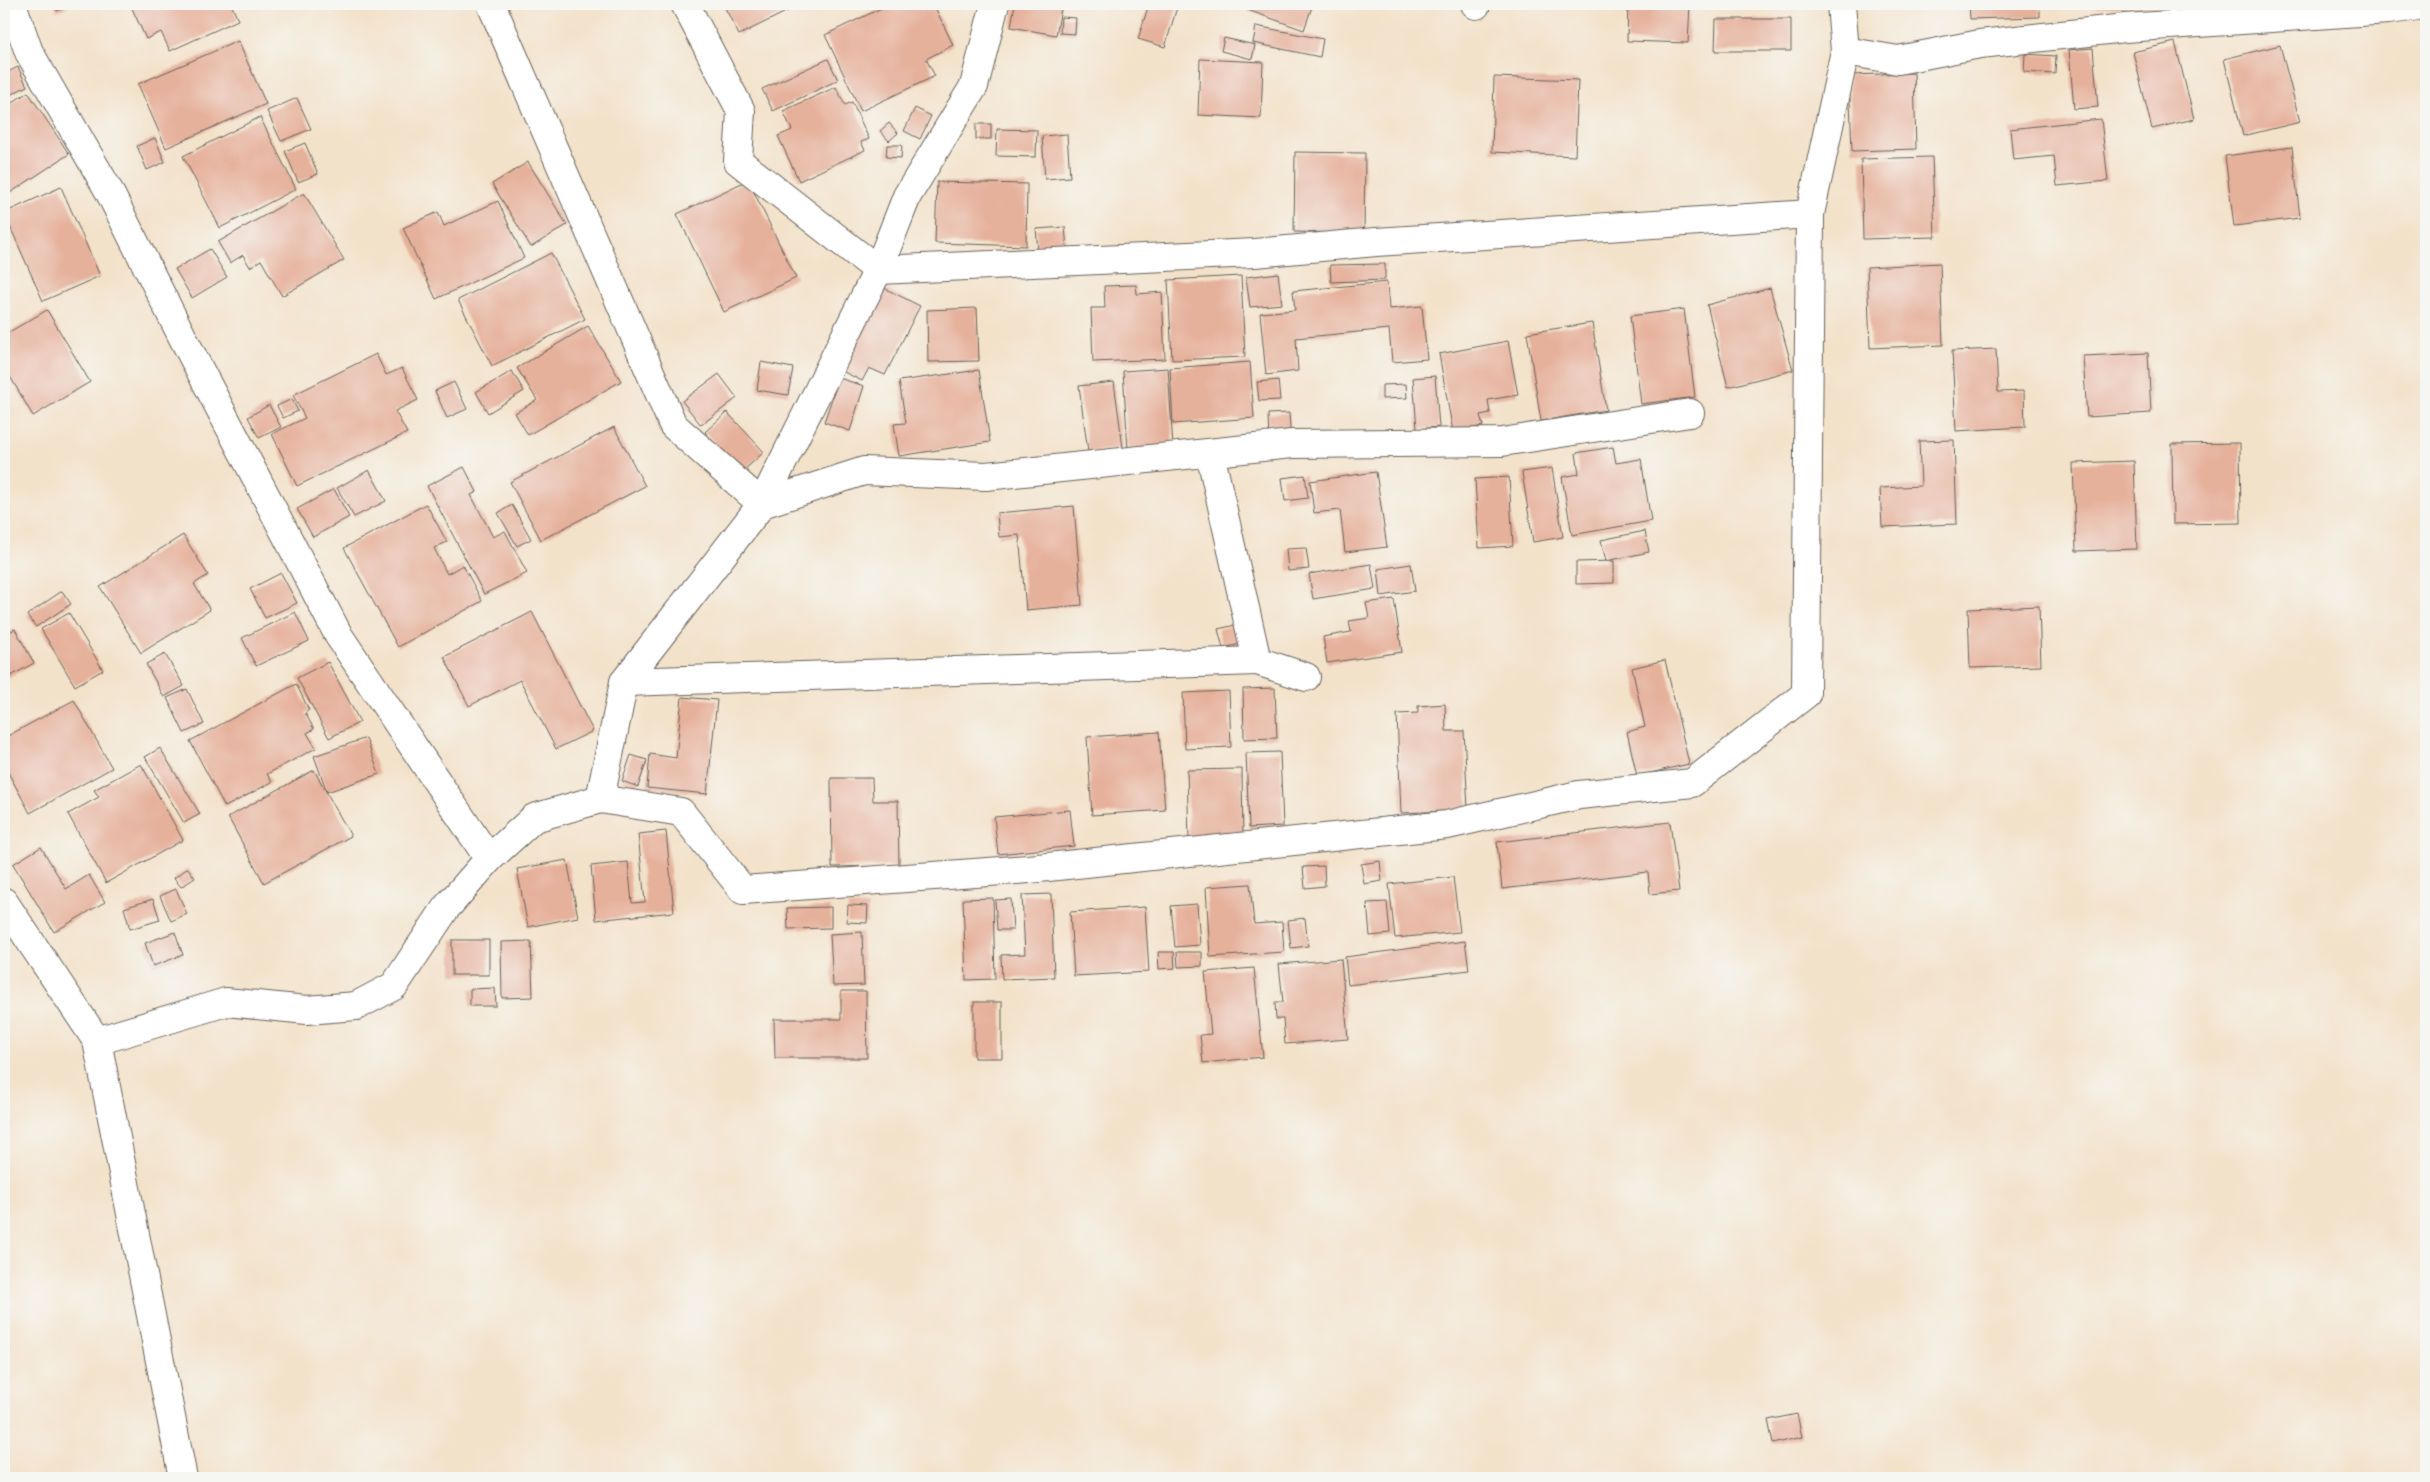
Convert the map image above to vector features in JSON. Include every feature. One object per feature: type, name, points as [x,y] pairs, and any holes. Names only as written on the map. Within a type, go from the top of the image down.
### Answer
[{"type":"street","points":[[12,4],[29,52],[109,191],[187,347],[339,636],[489,859]]},
{"type":"street","points":[[491,4],[673,425],[762,504]]},
{"type":"street","points":[[685,4],[741,111],[738,161],[878,270],[1255,253],[1376,242],[1810,214]]},
{"type":"street","points":[[600,799],[624,682],[762,504],[878,270],[907,196],[974,86],[996,4]]},
{"type":"street","points":[[97,1041],[226,1002],[307,1010],[356,1006],[394,986],[446,908],[489,859],[534,818],[600,799],[681,812],[743,890],[1029,869],[1447,825],[1579,795],[1692,783],[1806,694],[1810,214],[1845,51],[1841,4]]},
{"type":"street","points":[[1845,51],[1898,60],[1980,44],[2106,30],[2388,10],[2426,5]]},
{"type":"street","points":[[762,504],[864,471],[986,476],[1292,444],[1502,442],[1690,413]]},
{"type":"street","points":[[1210,453],[1258,661]]},
{"type":"street","points":[[624,682],[1258,661],[1306,677]]},
{"type":"street","points":[[4,902],[97,1041],[183,1478]]},
{"type":"building","points":[[54,4],[75,4],[57,11]]},
{"type":"building","points":[[130,4],[231,4],[238,20],[170,51],[161,32],[146,39]]},
{"type":"building","points":[[723,4],[802,4],[739,35]]},
{"type":"building","points":[[890,4],[920,4],[923,11],[934,5],[953,45],[926,59],[935,76],[861,111],[825,35]]},
{"type":"building","points":[[1015,4],[1062,4],[1056,35],[1011,27]]},
{"type":"building","points":[[1149,4],[1178,4],[1165,47],[1138,39]]},
{"type":"building","points":[[1240,4],[1313,4],[1304,30],[1239,7]]},
{"type":"building","points":[[1628,4],[1690,4],[1688,43],[1627,41]]},
{"type":"building","points":[[1969,4],[2040,4],[2040,17],[1970,19]]},
{"type":"building","points":[[2088,4],[2159,4],[2159,6],[2089,8]]},
{"type":"building","points":[[1061,17],[1076,18],[1075,34],[1060,33]]},
{"type":"building","points":[[1716,19],[1791,19],[1791,51],[1715,51]]},
{"type":"building","points":[[1256,26],[1323,39],[1320,57],[1253,43]]},
{"type":"building","points":[[1224,38],[1255,45],[1252,59],[1221,51]]},
{"type":"building","points":[[238,41],[266,104],[166,148],[138,84]]},
{"type":"building","points":[[2175,42],[2194,119],[2152,129],[2133,52]]},
{"type":"building","points":[[2280,45],[2300,122],[2243,136],[2224,59]]},
{"type":"building","points":[[2093,48],[2098,107],[2074,109],[2069,50]]},
{"type":"building","points":[[2025,54],[2056,56],[2055,74],[2024,72]]},
{"type":"building","points":[[828,59],[838,80],[773,111],[762,89]]},
{"type":"building","points":[[1200,59],[1263,62],[1261,118],[1198,115]]},
{"type":"building","points":[[18,67],[27,86],[4,98],[4,74]]},
{"type":"building","points":[[1914,73],[1916,149],[1852,151],[1849,75]]},
{"type":"building","points":[[1494,77],[1578,80],[1575,156],[1492,152]]},
{"type":"building","points":[[836,87],[845,105],[852,102],[869,139],[861,142],[865,150],[799,181],[778,136],[792,130],[783,111]]},
{"type":"building","points":[[28,92],[69,154],[10,193],[4,184],[4,108]]},
{"type":"building","points":[[297,98],[311,129],[281,141],[267,111]]},
{"type":"building","points":[[915,108],[931,116],[920,139],[904,131]]},
{"type":"building","points":[[260,117],[296,189],[220,228],[183,156]]},
{"type":"building","points":[[2101,119],[2108,181],[2057,186],[2054,156],[2013,160],[2010,129]]},
{"type":"building","points":[[889,123],[898,133],[889,141],[880,131]]},
{"type":"building","points":[[976,124],[991,124],[991,139],[976,139]]},
{"type":"building","points":[[997,129],[1037,130],[1036,157],[996,156]]},
{"type":"building","points":[[1067,134],[1070,177],[1045,179],[1042,136]]},
{"type":"building","points":[[155,138],[165,162],[147,170],[137,146]]},
{"type":"building","points":[[305,143],[318,174],[298,182],[285,151]]},
{"type":"building","points":[[887,145],[902,145],[901,158],[886,157]]},
{"type":"building","points":[[2292,147],[2300,218],[2234,226],[2225,156]]},
{"type":"building","points":[[1295,152],[1365,153],[1364,233],[1294,232]]},
{"type":"building","points":[[1932,157],[1935,237],[1863,239],[1861,159]]},
{"type":"building","points":[[528,162],[567,225],[531,247],[492,184]]},
{"type":"building","points":[[748,180],[796,278],[724,312],[677,214]]},
{"type":"building","points":[[937,182],[1027,184],[1026,246],[935,243]]},
{"type":"building","points":[[61,187],[100,276],[43,301],[4,213]]},
{"type":"building","points":[[304,193],[344,260],[282,296],[261,260],[250,267],[243,255],[230,263],[218,242]]},
{"type":"building","points":[[498,201],[524,258],[436,299],[403,228],[438,212],[444,226]]},
{"type":"building","points":[[1065,227],[1067,248],[1038,250],[1036,229]]},
{"type":"building","points":[[210,249],[227,277],[192,298],[175,269]]},
{"type":"building","points":[[551,253],[585,319],[492,366],[458,300]]},
{"type":"building","points":[[1940,263],[1943,345],[1870,348],[1867,267]]},
{"type":"building","points":[[1385,264],[1385,280],[1331,282],[1330,265]]},
{"type":"building","points":[[1278,273],[1282,304],[1250,307],[1246,277]]},
{"type":"building","points":[[1241,276],[1245,357],[1172,360],[1168,280]]},
{"type":"building","points":[[1387,282],[1389,309],[1422,306],[1427,359],[1392,362],[1389,329],[1296,338],[1298,371],[1266,375],[1260,313],[1295,310],[1293,291]]},
{"type":"building","points":[[1136,285],[1137,294],[1162,292],[1165,359],[1093,362],[1091,308],[1105,308],[1104,286]]},
{"type":"building","points":[[882,287],[920,306],[885,375],[869,368],[862,381],[840,370]]},
{"type":"building","points":[[1770,288],[1793,370],[1728,387],[1707,305]]},
{"type":"building","points":[[977,308],[979,361],[928,362],[927,310]]},
{"type":"building","points":[[1684,309],[1695,397],[1641,404],[1630,316]]},
{"type":"building","points":[[47,310],[90,382],[33,416],[4,366],[4,335]]},
{"type":"building","points":[[1592,323],[1606,410],[1541,421],[1527,333]]},
{"type":"building","points":[[588,326],[621,381],[528,435],[515,413],[537,400],[517,368]]},
{"type":"building","points":[[1508,341],[1518,395],[1488,400],[1490,413],[1480,415],[1483,426],[1453,432],[1439,354]]},
{"type":"building","points":[[1996,349],[1998,392],[2024,391],[2025,427],[1956,431],[1952,351]]},
{"type":"building","points":[[2148,353],[2151,413],[2087,417],[2083,356]]},
{"type":"building","points":[[376,354],[386,375],[402,368],[418,400],[395,411],[407,433],[297,486],[272,434],[305,418],[293,395]]},
{"type":"building","points":[[761,362],[793,368],[788,395],[757,390]]},
{"type":"building","points":[[1250,362],[1254,418],[1173,424],[1170,368]]},
{"type":"building","points":[[1168,368],[1173,447],[1128,450],[1123,371]]},
{"type":"building","points":[[979,370],[990,442],[899,456],[894,424],[906,423],[899,381]]},
{"type":"building","points":[[512,371],[524,391],[488,413],[476,392]]},
{"type":"building","points":[[719,374],[737,398],[701,425],[682,401]]},
{"type":"building","points":[[1435,376],[1439,427],[1417,429],[1413,378]]},
{"type":"building","points":[[839,378],[864,386],[850,431],[824,422]]},
{"type":"building","points":[[1278,380],[1280,400],[1259,401],[1257,382]]},
{"type":"building","points":[[454,382],[467,409],[447,418],[435,391]]},
{"type":"building","points":[[1114,382],[1123,448],[1088,452],[1079,386]]},
{"type":"building","points":[[1406,384],[1407,398],[1382,399],[1382,385]]},
{"type":"building","points":[[292,399],[298,411],[283,418],[277,406]]},
{"type":"building","points":[[269,405],[281,427],[259,438],[248,417]]},
{"type":"building","points":[[727,412],[764,452],[741,473],[705,432]]},
{"type":"building","points":[[1289,413],[1291,442],[1269,443],[1268,414]]},
{"type":"building","points":[[614,427],[645,486],[541,540],[510,482]]},
{"type":"building","points":[[1954,440],[1957,524],[1882,527],[1880,488],[1921,486],[1919,441]]},
{"type":"building","points":[[2240,443],[2241,523],[2173,524],[2172,444]]},
{"type":"building","points":[[1613,447],[1616,463],[1641,459],[1651,521],[1572,535],[1562,477],[1579,474],[1576,453]]},
{"type":"building","points":[[2134,461],[2137,549],[2076,551],[2073,463]]},
{"type":"building","points":[[464,467],[477,492],[471,495],[493,537],[505,531],[527,573],[484,594],[427,486]]},
{"type":"building","points":[[1552,468],[1563,537],[1533,542],[1522,472]]},
{"type":"building","points":[[369,470],[386,501],[354,517],[337,488]]},
{"type":"building","points":[[1376,472],[1387,547],[1345,552],[1340,510],[1314,513],[1310,481]]},
{"type":"building","points":[[1305,475],[1308,498],[1285,501],[1282,478]]},
{"type":"building","points":[[1509,477],[1513,546],[1479,548],[1475,479]]},
{"type":"building","points":[[334,489],[349,517],[313,537],[297,509]]},
{"type":"building","points":[[426,504],[447,542],[434,548],[447,574],[463,565],[482,601],[398,647],[344,548]]},
{"type":"building","points":[[512,505],[531,539],[517,546],[498,513]]},
{"type":"building","points":[[1074,506],[1082,605],[1026,610],[1019,535],[999,537],[997,513]]},
{"type":"building","points":[[1645,531],[1649,552],[1606,561],[1601,540]]},
{"type":"building","points":[[183,535],[208,575],[194,584],[210,610],[141,653],[100,587]]},
{"type":"building","points":[[1306,548],[1309,569],[1288,571],[1286,549]]},
{"type":"building","points":[[1614,561],[1614,583],[1576,584],[1576,562]]},
{"type":"building","points":[[1371,564],[1375,589],[1313,599],[1309,574]]},
{"type":"building","points":[[1411,564],[1415,591],[1381,596],[1378,569]]},
{"type":"building","points":[[281,573],[297,603],[265,618],[250,589]]},
{"type":"building","points":[[62,591],[71,604],[36,627],[27,615]]},
{"type":"building","points":[[1394,599],[1402,652],[1327,663],[1323,637],[1351,632],[1349,621],[1369,618],[1366,603]]},
{"type":"building","points":[[2039,606],[2041,666],[1970,668],[1968,609]]},
{"type":"building","points":[[295,612],[309,641],[256,666],[242,638]]},
{"type":"building","points":[[532,612],[593,731],[556,749],[520,680],[469,706],[444,657]]},
{"type":"building","points":[[69,613],[103,670],[75,686],[41,629]]},
{"type":"building","points":[[1240,624],[1245,643],[1223,648],[1218,629]]},
{"type":"building","points":[[15,629],[34,663],[4,680],[4,635]]},
{"type":"building","points":[[165,654],[184,686],[164,697],[146,664]]},
{"type":"building","points":[[1665,660],[1689,764],[1637,776],[1627,732],[1645,727],[1632,668]]},
{"type":"building","points":[[328,662],[360,722],[329,738],[297,678]]},
{"type":"building","points":[[296,684],[309,710],[305,713],[314,729],[307,733],[316,748],[267,774],[272,782],[225,807],[190,741]]},
{"type":"building","points":[[1275,688],[1277,738],[1244,739],[1243,689]]},
{"type":"building","points":[[187,689],[204,724],[184,733],[167,698]]},
{"type":"building","points":[[1229,691],[1231,747],[1185,749],[1183,693]]},
{"type":"building","points":[[682,697],[717,700],[707,794],[647,788],[650,754],[676,758]]},
{"type":"building","points":[[74,700],[112,768],[30,813],[4,765],[4,738]]},
{"type":"building","points":[[1445,704],[1446,731],[1464,731],[1468,810],[1401,813],[1397,714],[1418,713],[1418,706]]},
{"type":"building","points":[[1159,732],[1165,810],[1092,815],[1087,737]]},
{"type":"building","points":[[366,738],[379,774],[327,792],[314,756]]},
{"type":"building","points":[[160,748],[200,814],[184,823],[145,757]]},
{"type":"building","points":[[1280,752],[1283,826],[1249,828],[1246,753]]},
{"type":"building","points":[[631,755],[647,760],[638,787],[622,781]]},
{"type":"building","points":[[141,764],[183,840],[106,883],[68,814],[99,797],[94,790]]},
{"type":"building","points":[[1242,769],[1243,839],[1189,840],[1187,770]]},
{"type":"building","points":[[314,770],[351,836],[264,883],[228,817]]},
{"type":"building","points":[[831,778],[872,778],[873,801],[898,801],[899,866],[832,867]]},
{"type":"building","points":[[1070,810],[1074,846],[998,854],[994,817]]},
{"type":"building","points":[[1670,822],[1679,891],[1650,894],[1648,872],[1502,889],[1497,842]]},
{"type":"building","points":[[666,831],[674,912],[596,920],[591,866],[628,862],[632,903],[645,902],[638,834]]},
{"type":"building","points":[[41,847],[66,889],[89,875],[105,902],[54,932],[13,864]]},
{"type":"building","points":[[567,860],[578,917],[528,927],[517,869]]},
{"type":"building","points":[[1380,861],[1382,881],[1364,884],[1361,864]]},
{"type":"building","points":[[1324,866],[1325,886],[1305,888],[1303,867]]},
{"type":"building","points":[[188,868],[195,878],[181,887],[174,878]]},
{"type":"building","points":[[1453,877],[1460,932],[1395,938],[1389,884]]},
{"type":"building","points":[[1250,884],[1254,924],[1282,922],[1284,952],[1210,957],[1206,887]]},
{"type":"building","points":[[176,889],[187,914],[171,921],[160,896]]},
{"type":"building","points":[[1051,894],[1054,977],[1002,979],[1001,955],[1025,954],[1022,895]]},
{"type":"building","points":[[993,898],[995,979],[966,980],[963,899]]},
{"type":"building","points":[[153,899],[160,920],[130,929],[124,908]]},
{"type":"building","points":[[1011,899],[1013,930],[997,930],[995,900]]},
{"type":"building","points":[[1387,902],[1390,934],[1370,936],[1367,903]]},
{"type":"building","points":[[1197,904],[1200,945],[1175,947],[1171,906]]},
{"type":"building","points":[[848,905],[868,906],[867,923],[847,922]]},
{"type":"building","points":[[831,907],[831,928],[788,929],[787,908]]},
{"type":"building","points":[[1145,907],[1149,972],[1074,976],[1070,912]]},
{"type":"building","points":[[1305,918],[1308,946],[1291,948],[1288,920]]},
{"type":"building","points":[[175,932],[183,955],[153,966],[145,943]]},
{"type":"building","points":[[862,932],[864,985],[833,986],[830,934]]},
{"type":"building","points":[[452,940],[489,940],[489,975],[452,975]]},
{"type":"building","points":[[531,941],[533,997],[502,998],[501,942]]},
{"type":"building","points":[[1465,941],[1469,970],[1348,985],[1345,957]]},
{"type":"building","points":[[1158,952],[1174,952],[1175,968],[1159,969]]},
{"type":"building","points":[[1177,952],[1202,952],[1202,966],[1178,967]]},
{"type":"building","points":[[1341,959],[1348,1039],[1285,1044],[1283,1019],[1276,1019],[1275,1002],[1283,1002],[1279,964]]},
{"type":"building","points":[[1254,968],[1263,1057],[1203,1063],[1200,1035],[1211,1034],[1205,972]]},
{"type":"building","points":[[495,988],[496,1006],[470,1006],[470,989]]},
{"type":"building","points":[[841,991],[866,991],[867,1058],[775,1058],[774,1019],[841,1019]]},
{"type":"building","points":[[974,1002],[1002,1002],[1002,1058],[974,1058]]},
{"type":"building","points":[[1797,1414],[1802,1437],[1773,1444],[1768,1420]]}]
